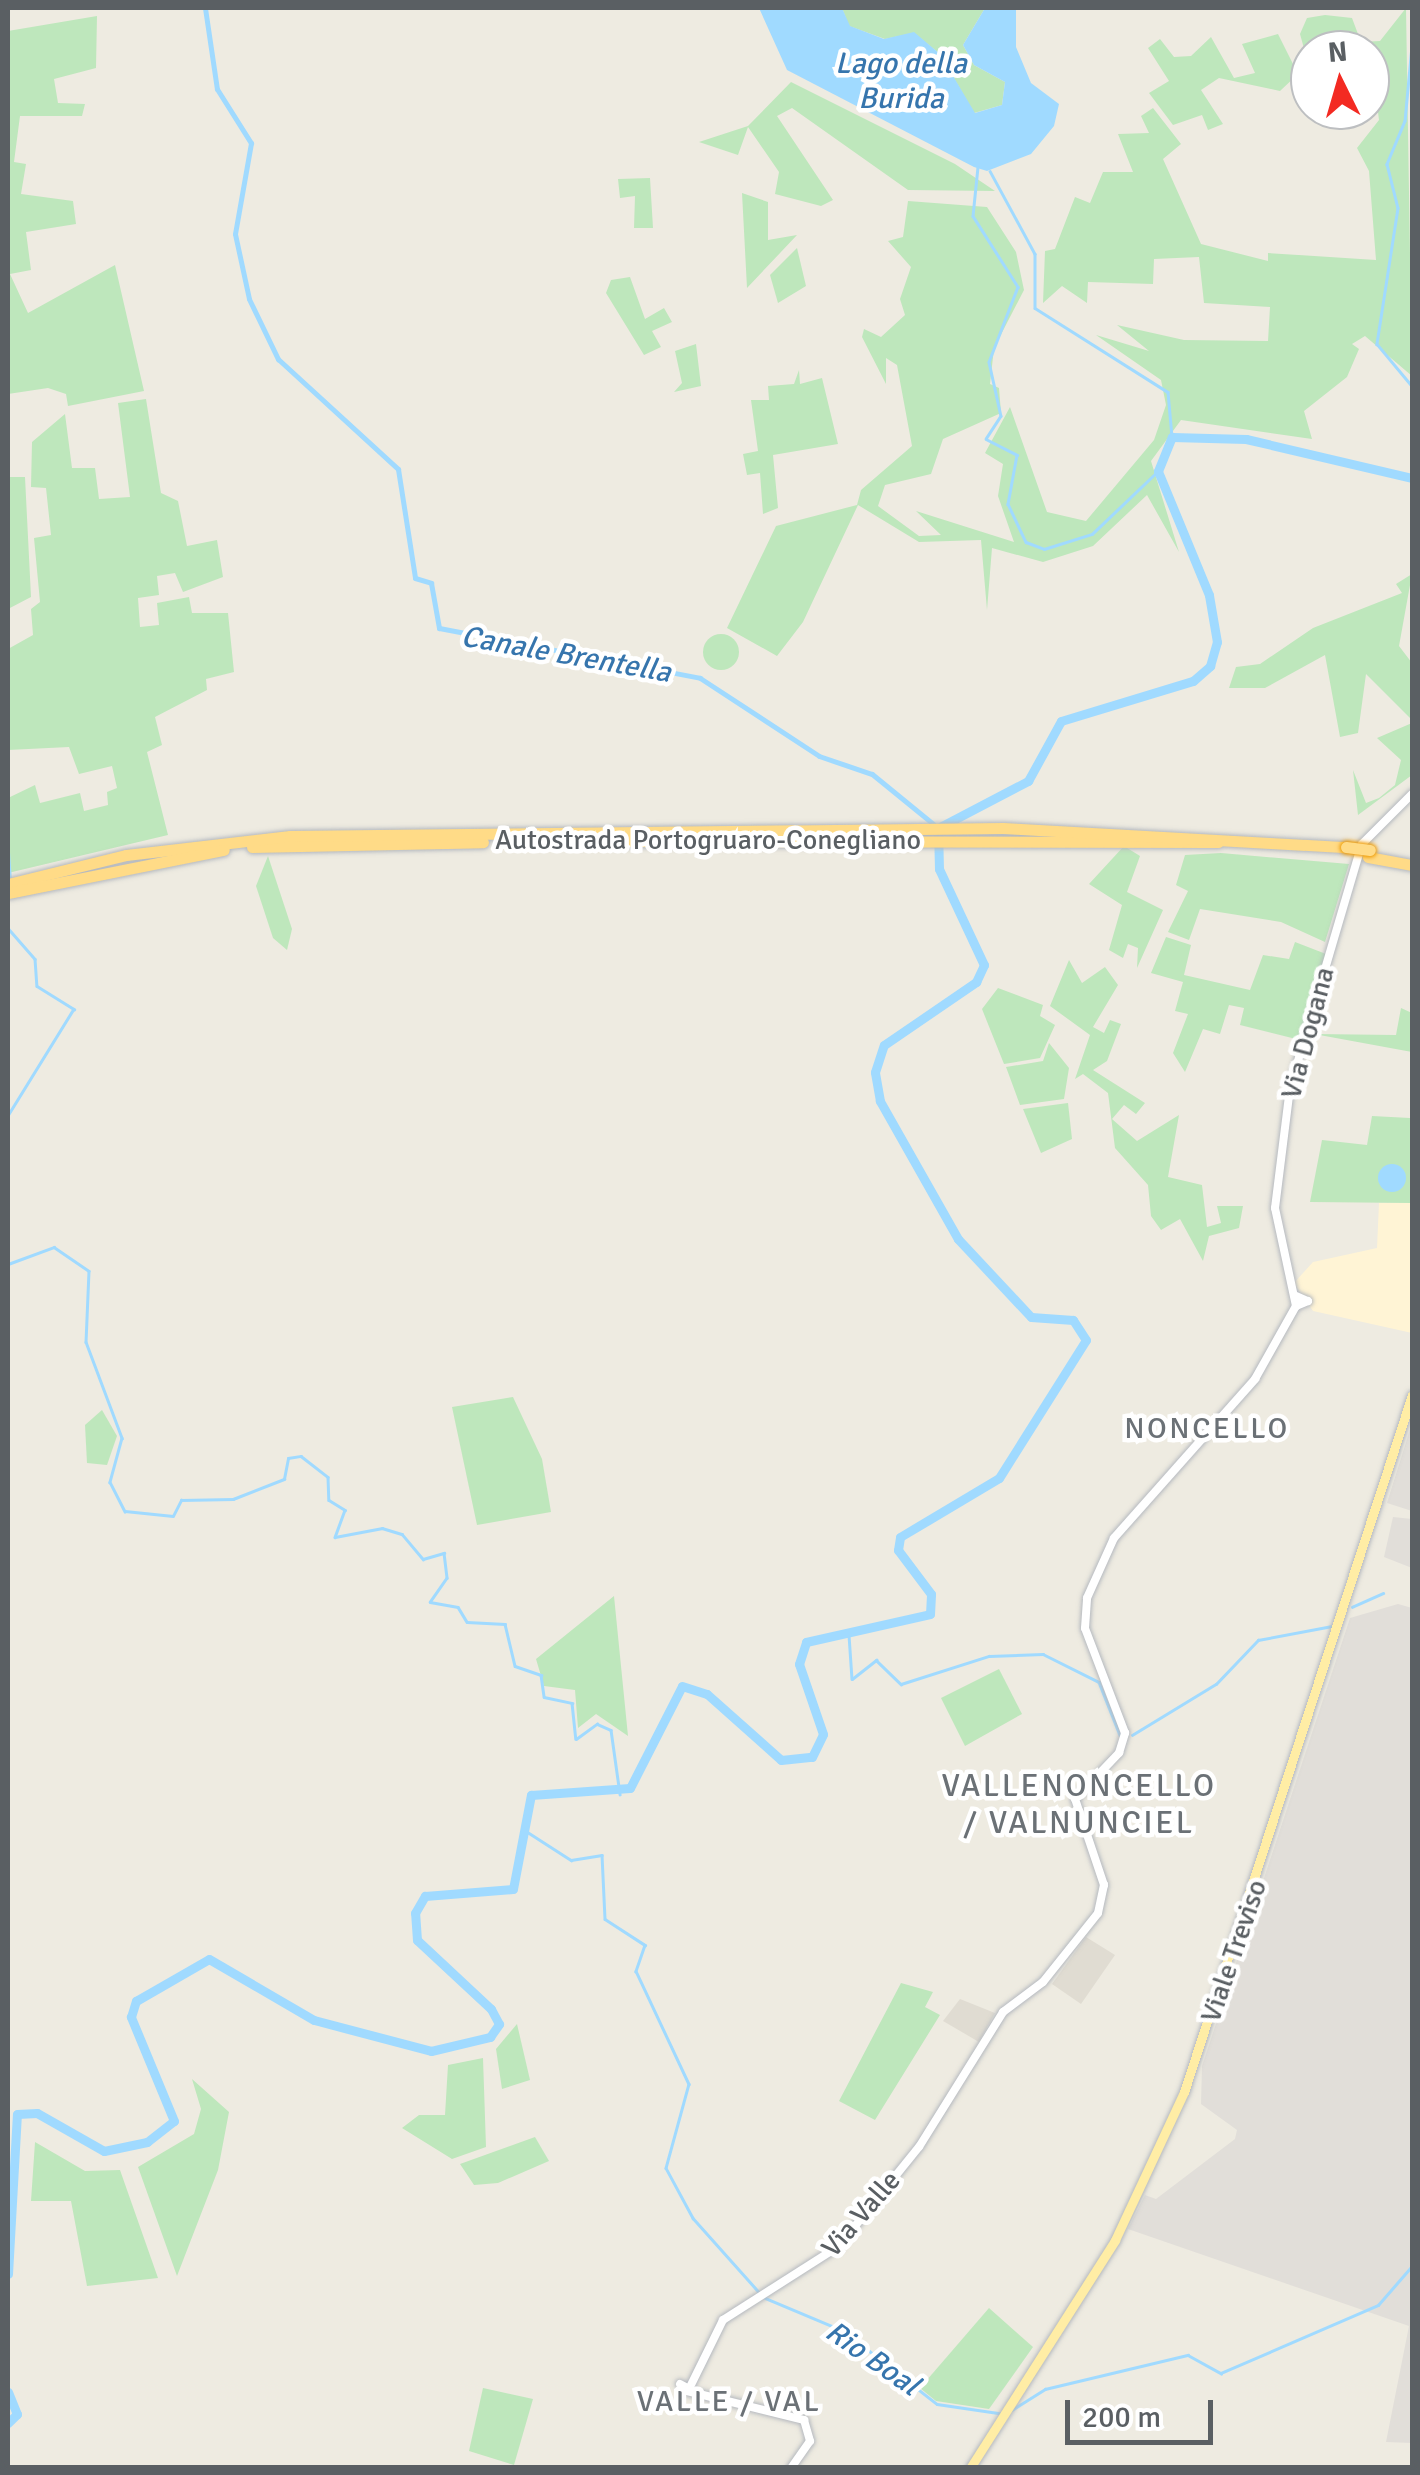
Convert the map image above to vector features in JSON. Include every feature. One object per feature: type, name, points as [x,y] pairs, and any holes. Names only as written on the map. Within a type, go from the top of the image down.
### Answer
[{"type":"highway","name":"Autostrada Portogruaro-Conegliano","points":[[8,884],[176,856],[290,844],[652,836],[1158,834],[1346,850],[1412,864]]},
{"type":"highway","name":"Autostrada Portogruaro-Conegliano","points":[[1369,854],[1412,857]]},
{"type":"highway","name":"Autostrada Portogruaro-Conegliano","points":[[8,893],[23,884]]},
{"type":"main road","name":"Viale Treviso","points":[[970,2468],[1035,2375],[1114,2240],[1215,2012],[1412,1395]]},
{"type":"street","name":"Via Dogana","points":[[1296,1301],[1275,1208],[1290,1088],[1362,844],[1412,794]]},
{"type":"street","name":"Via Valle","points":[[791,2468],[808,2445],[804,2420],[687,2386],[724,2320],[831,2254],[864,2218],[1003,2012],[1057,1967],[1102,1899],[1075,1799],[1120,1753],[1126,1733],[1085,1628],[1094,1576],[1156,1485],[1255,1379],[1296,1301]]},
{"type":"shaded area","points":[[1379,1203],[1412,1203],[1412,1333],[1313,1311],[1294,1283],[1313,1262],[1377,1248]]},
{"type":"shaded area","points":[[1412,1423],[1412,1511],[1387,1503]]},
{"type":"shaded area","points":[[1393,1517],[1412,1519],[1412,1568],[1384,1557]]},
{"type":"shaded area","points":[[1398,1604],[1412,1608],[1412,2443],[1386,2442],[1409,2326],[1128,2229],[1145,2195],[1156,2199],[1235,2139],[1237,2130],[1201,2104],[1202,2066],[1350,1618]]},
{"type":"shaded area","points":[[1086,1937],[1115,1955],[1081,2004],[1052,1984]]},
{"type":"shaded area","points":[[960,1999],[995,2013],[979,2042],[943,2021]]},
{"type":"green space","points":[[842,8],[985,8],[963,45],[974,65],[1005,82],[1002,105],[974,113],[940,54],[914,33],[885,39],[849,26]]},
{"type":"green space","points":[[1406,8],[1412,376],[1365,336],[1352,344],[1359,349],[1347,377],[1304,411],[1312,439],[1181,420],[1151,461],[1179,552],[1147,495],[1093,546],[1043,562],[992,548],[987,610],[981,540],[919,542],[858,505],[803,622],[777,656],[727,628],[776,526],[857,505],[861,490],[912,446],[897,365],[886,358],[886,384],[862,337],[864,329],[881,337],[905,315],[900,299],[911,267],[888,241],[903,237],[908,201],[987,207],[1016,252],[1024,290],[994,348],[990,384],[999,388],[1001,413],[943,439],[931,474],[885,485],[878,506],[919,536],[941,535],[916,511],[1014,542],[998,496],[1003,464],[985,453],[1010,407],[1047,512],[1086,521],[1154,440],[1166,405],[1161,380],[1096,335],[1149,351],[1117,325],[1184,340],[1268,341],[1270,307],[1204,303],[1199,257],[1154,259],[1153,284],[1088,282],[1087,303],[1062,286],[1043,303],[1045,251],[1055,249],[1075,197],[1090,203],[1103,172],[1133,172],[1118,134],[1149,133],[1141,116],[1153,108],[1181,144],[1163,159],[1201,244],[1268,261],[1268,253],[1376,260],[1369,171],[1357,148],[1371,130],[1390,130],[1389,30]]},
{"type":"green space","points":[[97,16],[96,68],[54,79],[58,103],[85,104],[82,116],[20,116],[14,162],[26,164],[21,194],[73,201],[76,224],[26,232],[31,270],[10,274],[28,313],[115,265],[144,391],[68,406],[66,394],[48,388],[8,394],[8,31]]},
{"type":"green space","points":[[1307,18],[1352,18],[1356,30],[1302,30]]},
{"type":"green space","points":[[1278,34],[1290,58],[1290,82],[1280,91],[1219,78],[1201,90],[1223,124],[1208,130],[1202,115],[1173,125],[1149,93],[1169,81],[1148,48],[1160,39],[1174,57],[1191,56],[1211,37],[1234,78],[1255,73],[1242,44]]},
{"type":"green space","points":[[791,82],[955,164],[995,191],[908,190],[792,108],[777,116],[833,200],[821,206],[775,194],[779,172],[748,127],[738,155],[699,142],[748,126]]},
{"type":"green space","points":[[650,178],[653,228],[634,228],[635,196],[620,198],[618,179]]},
{"type":"green space","points":[[742,193],[768,202],[768,240],[797,235],[747,288]]},
{"type":"green space","points":[[797,248],[806,286],[778,303],[770,275]]},
{"type":"green space","points":[[630,277],[645,319],[664,308],[672,322],[652,331],[661,347],[644,355],[606,293],[611,280]]},
{"type":"green space","points":[[696,344],[701,386],[674,392],[682,383],[675,351]]},
{"type":"green space","points":[[799,370],[800,384],[822,378],[838,444],[773,455],[778,508],[763,514],[760,473],[747,475],[743,454],[758,451],[751,400],[769,400],[768,386],[794,384]]},
{"type":"green space","points":[[146,399],[161,493],[178,501],[187,546],[217,540],[223,577],[183,592],[175,573],[157,576],[159,595],[138,598],[140,627],[159,625],[157,603],[189,597],[192,613],[228,613],[234,672],[206,679],[207,690],[155,717],[162,745],[147,752],[168,835],[8,873],[8,798],[35,785],[40,803],[80,793],[84,811],[108,805],[107,792],[117,788],[112,766],[79,774],[69,747],[8,750],[8,649],[33,635],[31,609],[40,602],[34,538],[51,535],[46,488],[31,487],[32,442],[65,414],[72,468],[95,468],[99,499],[130,497],[118,403]]},
{"type":"green space","points":[[8,477],[25,477],[31,597],[8,609]]},
{"type":"green space","points":[[1412,574],[1399,646],[1412,663],[1412,720],[1366,674],[1358,733],[1340,737],[1325,655],[1265,688],[1229,688],[1236,667],[1260,664],[1313,628],[1402,593],[1396,584]]},
{"type":"green space","points":[[721,634],[734,639],[739,652],[734,665],[721,670],[708,665],[703,652],[708,639]]},
{"type":"green space","points":[[1412,723],[1412,775],[1358,815],[1353,770],[1366,803],[1379,798],[1395,785],[1401,760],[1377,738]]},
{"type":"green space","points":[[1124,846],[1140,856],[1127,892],[1163,910],[1137,968],[1138,948],[1128,944],[1123,958],[1109,950],[1122,905],[1089,884]]},
{"type":"green space","points":[[1221,853],[1349,864],[1325,942],[1281,922],[1200,909],[1189,940],[1168,932],[1188,891],[1176,885],[1185,855]]},
{"type":"green space","points":[[268,856],[292,929],[287,950],[273,938],[256,886]]},
{"type":"green space","points":[[1166,937],[1191,945],[1184,975],[1250,990],[1263,955],[1289,959],[1295,942],[1326,954],[1300,1040],[1240,1025],[1244,1008],[1229,1005],[1220,1034],[1203,1029],[1185,1072],[1173,1053],[1188,1014],[1175,1011],[1183,982],[1151,973]]},
{"type":"green space","points":[[1069,960],[1082,983],[1105,967],[1118,985],[1093,1027],[1104,1033],[1110,1020],[1121,1024],[1107,1061],[1093,1070],[1145,1103],[1136,1114],[1124,1105],[1112,1119],[1137,1141],[1179,1115],[1168,1177],[1202,1185],[1207,1227],[1221,1223],[1217,1206],[1243,1206],[1239,1228],[1209,1236],[1203,1261],[1180,1219],[1161,1230],[1151,1216],[1148,1185],[1115,1148],[1108,1093],[1083,1074],[1075,1079],[1090,1035],[1050,1006]]},
{"type":"green space","points":[[998,988],[1043,1005],[1040,1016],[1055,1025],[1040,1058],[1004,1064],[982,1009]]},
{"type":"green space","points":[[1401,1008],[1412,1013],[1412,1052],[1314,1034],[1396,1035]]},
{"type":"green space","points":[[1049,1043],[1069,1068],[1064,1099],[1020,1105],[1006,1067],[1043,1061]]},
{"type":"green space","points":[[1068,1103],[1072,1139],[1041,1153],[1023,1109]]},
{"type":"green space","points":[[1372,1116],[1410,1118],[1412,1203],[1310,1202],[1322,1140],[1367,1145]]},
{"type":"green space","points":[[513,1397],[542,1459],[551,1512],[477,1525],[452,1407]]},
{"type":"green space","points":[[102,1410],[117,1436],[107,1465],[87,1463],[85,1425]]},
{"type":"green space","points":[[614,1596],[628,1736],[596,1714],[578,1728],[575,1690],[544,1686],[536,1659]]},
{"type":"green space","points":[[999,1669],[1022,1714],[965,1746],[941,1698]]},
{"type":"green space","points":[[901,1983],[933,1992],[925,2007],[940,2015],[875,2120],[839,2101]]},
{"type":"green space","points":[[517,2024],[530,2080],[502,2089],[496,2049]]},
{"type":"green space","points":[[483,2058],[486,2147],[452,2159],[402,2128],[419,2115],[445,2115],[448,2065]]},
{"type":"green space","points":[[192,2079],[229,2112],[218,2170],[177,2276],[138,2167],[194,2134],[201,2109]]},
{"type":"green space","points":[[535,2137],[549,2161],[498,2183],[474,2185],[460,2164]]},
{"type":"green space","points":[[35,2142],[85,2171],[120,2170],[158,2278],[87,2286],[71,2201],[31,2201]]},
{"type":"green space","points":[[989,2308],[1033,2347],[989,2409],[936,2401],[920,2388]]},
{"type":"green space","points":[[483,2388],[533,2399],[514,2465],[469,2451]]},
{"type":"water","name":"Lago della Burida","points":[[759,8],[842,8],[850,26],[884,39],[914,32],[940,54],[975,113],[1002,105],[1005,82],[974,65],[963,45],[985,8],[1016,8],[1016,47],[1031,83],[1059,104],[1054,126],[1031,154],[987,171],[974,167],[787,70]]},
{"type":"water","points":[[1392,1164],[1402,1168],[1406,1178],[1402,1188],[1392,1192],[1382,1188],[1378,1178],[1382,1168]]},
{"type":"waterway","name":"Canale Brentella","points":[[205,8],[217,89],[251,143],[235,234],[249,299],[278,359],[398,469],[415,578],[431,583],[439,628],[700,678],[819,756],[872,774],[937,827]]},
{"type":"waterway","points":[[1412,46],[1405,121],[1387,164],[1398,208],[1377,344],[1412,386]]},
{"type":"waterway","points":[[8,99],[8,172]]},
{"type":"waterway","points":[[978,167],[973,216],[1018,287],[989,362],[1001,416],[986,439],[1017,455],[1008,504],[1026,542],[1044,549],[1092,534],[1158,471]]},
{"type":"waterway","points":[[990,171],[1035,254],[1035,308],[1168,392],[1172,437]]},
{"type":"waterway","points":[[8,2274],[17,2114],[37,2113],[104,2151],[147,2142],[174,2121],[131,2017],[136,2001],[209,1959],[314,2020],[431,2051],[490,2037],[499,2024],[491,2009],[417,1940],[415,1913],[425,1896],[513,1889],[531,1795],[630,1788],[682,1686],[707,1694],[781,1760],[812,1757],[823,1734],[799,1664],[806,1642],[930,1614],[931,1594],[898,1550],[900,1537],[999,1478],[1086,1340],[1073,1320],[1031,1317],[958,1239],[880,1101],[875,1072],[884,1045],[976,982],[984,965],[939,869],[938,828],[1028,781],[1061,721],[1193,681],[1210,666],[1217,642],[1209,595],[1158,471],[1172,437],[1246,439],[1412,478]]},
{"type":"waterway","points":[[8,845],[10,877]]},
{"type":"waterway","points":[[8,928],[35,959],[37,986],[74,1009],[8,1116]]},
{"type":"waterway","points":[[8,1264],[54,1247],[89,1271],[86,1342],[122,1438],[110,1482],[125,1511],[173,1516],[181,1500],[233,1499],[284,1479],[288,1458],[301,1456],[328,1477],[329,1500],[345,1510],[335,1537],[382,1528],[402,1534],[423,1559],[444,1553],[447,1578],[430,1602],[458,1607],[467,1622],[505,1624],[515,1666],[541,1675],[544,1697],[572,1703],[576,1739],[597,1724],[611,1730],[620,1794]]},
{"type":"waterway","points":[[1352,1607],[1383,1593]]},
{"type":"waterway","points":[[1132,1735],[1216,1684],[1258,1640],[1332,1626]]},
{"type":"waterway","points":[[849,1635],[852,1679],[876,1660],[901,1684],[989,1656],[1043,1654],[1099,1682],[1120,1735]]},
{"type":"waterway","name":"Rio Boal","points":[[526,1831],[571,1860],[602,1855],[605,1919],[645,1945],[636,1971],[689,2084],[666,2168],[693,2218],[758,2291]]},
{"type":"waterway","name":"Rio Boal","points":[[1007,2413],[1045,2389],[1188,2355],[1221,2373],[1378,2305],[1412,2266]]},
{"type":"waterway","name":"Rio Boal","points":[[765,2298],[844,2331],[937,2404],[999,2413]]},
{"type":"waterway","points":[[8,2392],[17,2414],[8,2423]]},
{"type":"district","name":"NONCELLO","points":[[1207,1429]]},
{"type":"district","name":"VALLENONCELLO / VALNUNCIEL","points":[[1079,1806]]},
{"type":"district","name":"VALLE / VAL","points":[[729,2402]]}]
